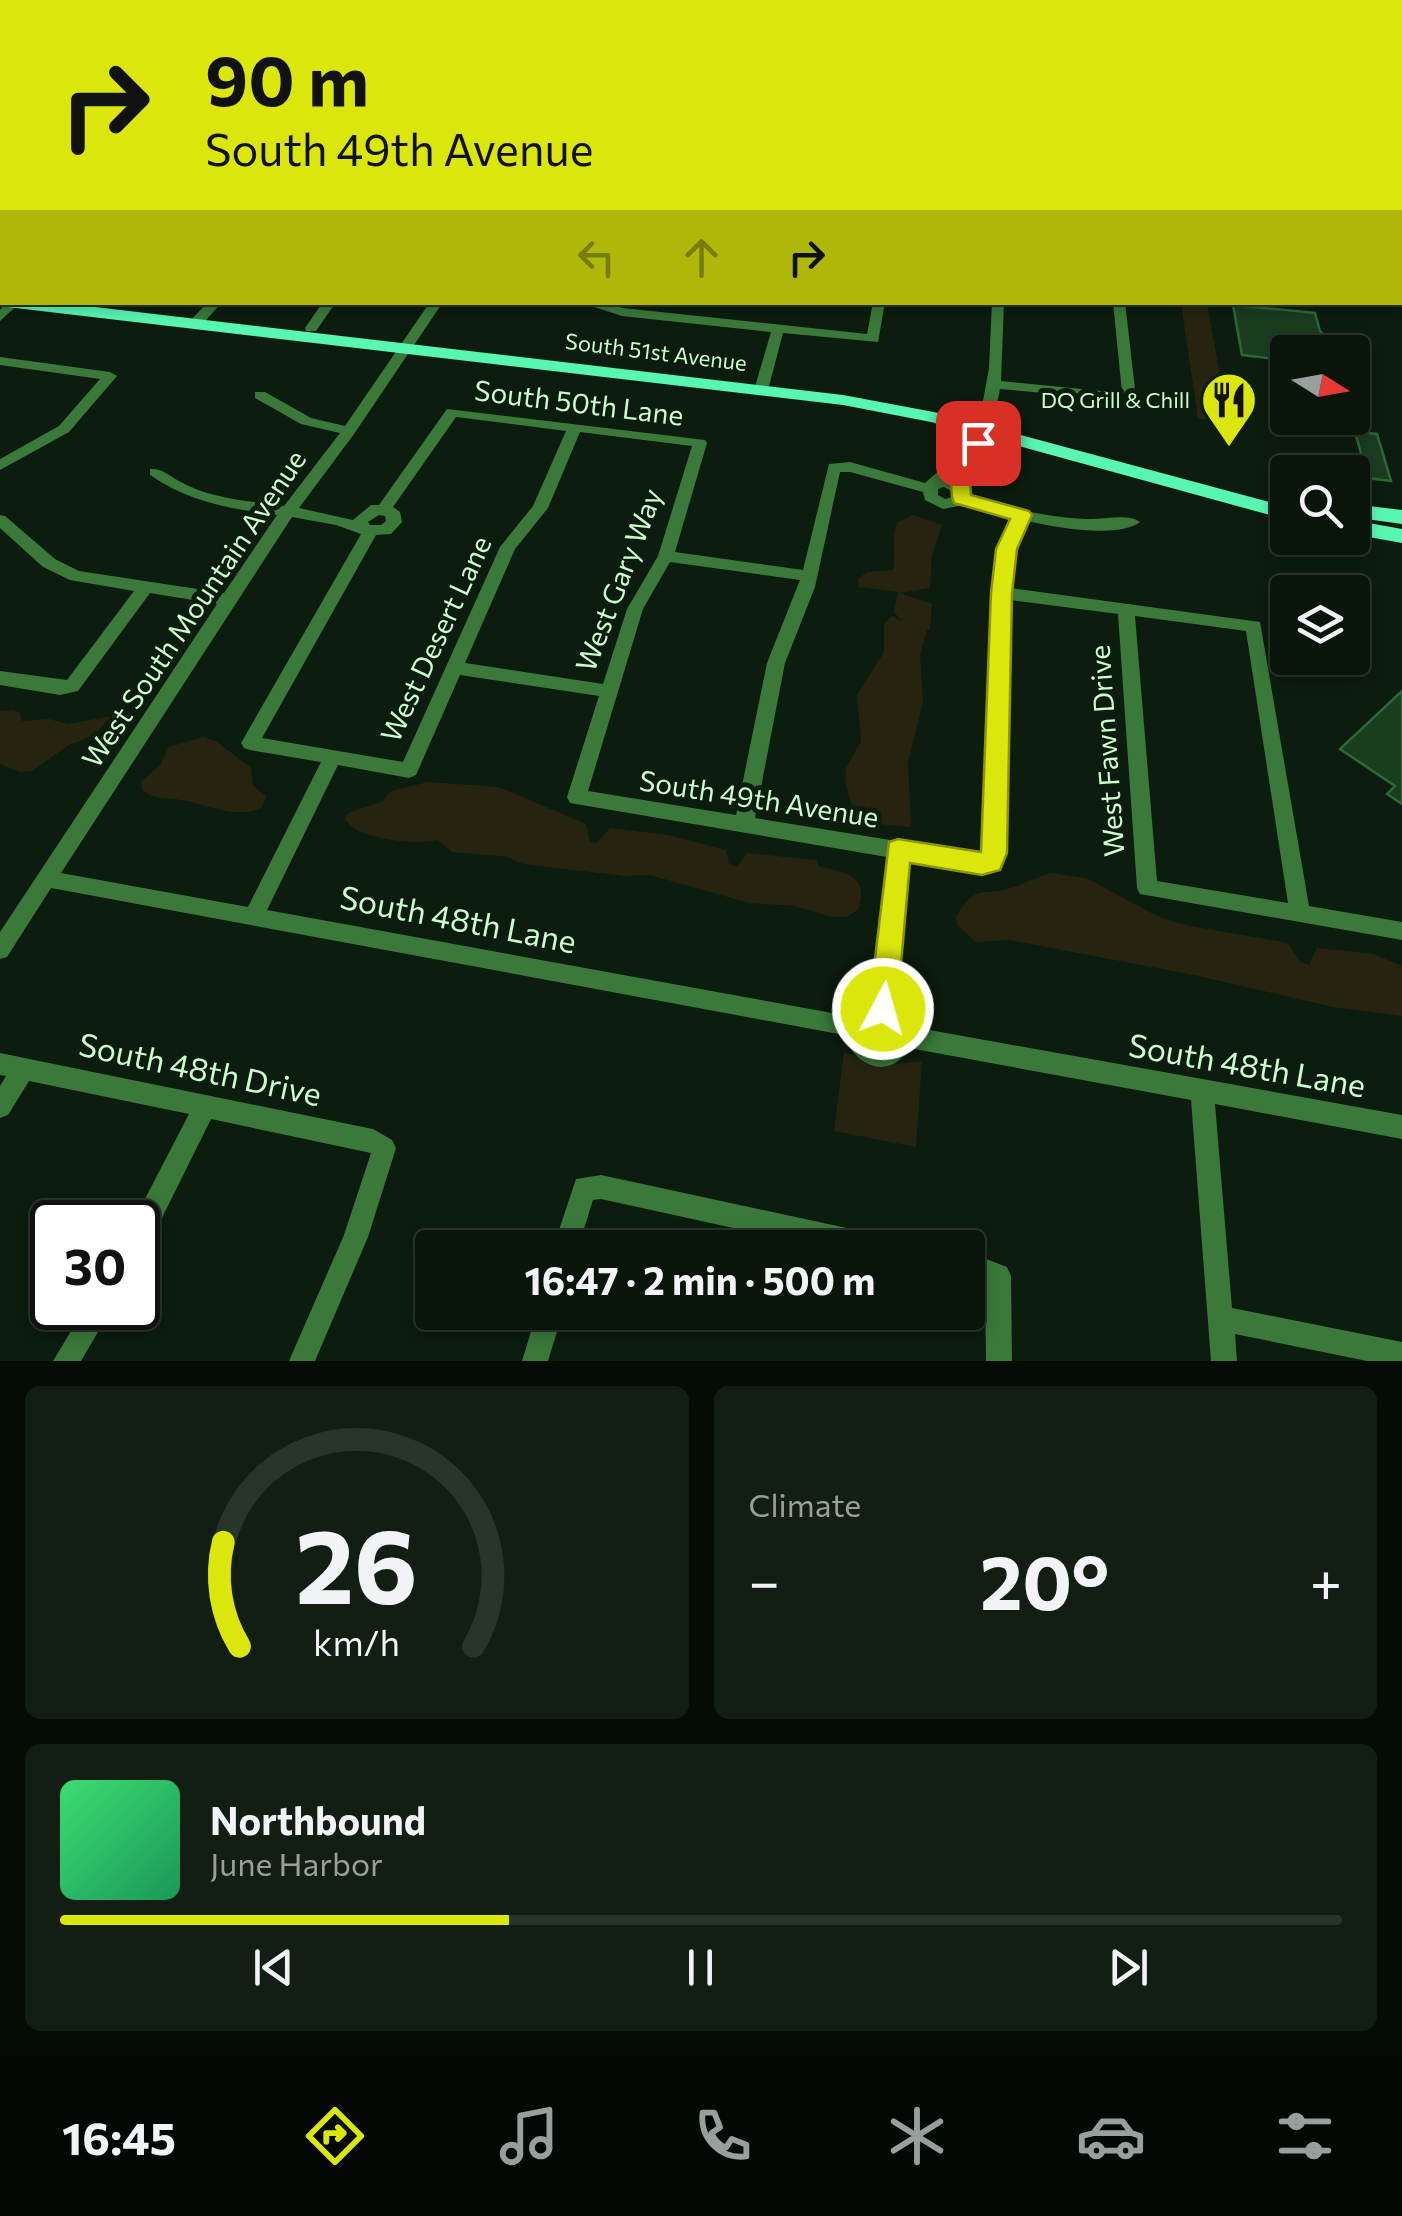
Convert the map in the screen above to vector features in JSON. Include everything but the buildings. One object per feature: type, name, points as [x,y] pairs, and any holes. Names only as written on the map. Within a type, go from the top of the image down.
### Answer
[{"type":"main road","name":"South 51st Avenue","points":[[74,305],[206,311],[408,344],[763,385],[983,425],[1270,494]]},
{"type":"main road","name":"South 51st Avenue","points":[[125,305],[206,311],[408,344]]},
{"type":"main road","name":"South 51st Avenue","points":[[983,425],[1270,509]]},
{"type":"main road","points":[[1370,513],[1402,517]]},
{"type":"main road","points":[[1370,530],[1402,536]]},
{"type":"street","points":[[311,328],[328,305]]},
{"type":"street","name":"West South Mountain Avenue","points":[[0,950],[289,509],[349,431],[435,305]]},
{"type":"street","points":[[595,305],[873,339],[879,305]]},
{"type":"street","points":[[707,321],[711,305]]},
{"type":"street","points":[[983,425],[966,437],[948,473],[932,486],[930,497],[939,503],[952,504],[961,494],[960,479],[983,425],[995,384],[998,305]]},
{"type":"street","points":[[995,384],[1129,398],[1118,305]]},
{"type":"street","points":[[763,385],[778,329]]},
{"type":"street","points":[[0,464],[64,429],[110,376],[2,364]]},
{"type":"street","points":[[260,395],[306,421],[349,431]]},
{"type":"street","name":"South 50th Lane","points":[[378,510],[452,412],[700,443]]},
{"type":"street","name":"West Desert Lane","points":[[332,758],[409,770],[508,547],[540,508],[574,428]]},
{"type":"street","name":"West Gary Way","points":[[577,797],[635,609],[666,556],[700,443]]},
{"type":"street","points":[[744,825],[776,662],[800,611],[834,466],[932,486]]},
{"type":"street","points":[[155,472],[182,490],[289,509],[366,530],[392,525],[394,515],[378,510],[307,506],[289,509]]},
{"type":"street","points":[[961,494],[1022,515],[1102,526],[1132,522]]},
{"type":"street","points":[[366,530],[360,520],[378,510]]},
{"type":"street","points":[[1022,515],[1007,549],[1002,593],[1254,626],[1300,914],[1402,931]]},
{"type":"street","points":[[0,520],[49,563],[76,576],[228,600]]},
{"type":"street","points":[[254,915],[332,758],[250,743],[366,530]]},
{"type":"street","points":[[666,556],[809,576]]},
{"type":"street","points":[[0,678],[60,688],[72,686],[147,586]]},
{"type":"street","name":"South 49th Avenue","points":[[577,797],[991,862],[1002,593]]},
{"type":"street","name":"West Fawn Drive","points":[[1126,609],[1147,888],[1300,914]]},
{"type":"street","points":[[456,668],[608,691]]},
{"type":"street","points":[[883,1009],[898,850]]},
{"type":"street","name":"South 48th Lane","points":[[48,879],[855,1027],[860,1045],[877,1055],[895,1051],[904,1036],[1402,1127]]},
{"type":"street","points":[[855,1027],[862,1014],[883,1009],[901,1022],[904,1036]]},
{"type":"street","points":[[0,1107],[12,1067]]},
{"type":"street","name":"South 48th Drive","points":[[12,1067],[373,1142],[384,1148],[356,1237],[302,1361]]},
{"type":"street","points":[[1202,1090],[1224,1361]]},
{"type":"street","points":[[158,1200],[205,1106]]},
{"type":"street","points":[[569,1230],[585,1188],[601,1187],[800,1230]]},
{"type":"street","points":[[985,1271],[998,1276],[999,1361]]},
{"type":"street","points":[[1220,1318],[1402,1356]]},
{"type":"street","points":[[66,1361],[85,1330]]},
{"type":"street","points":[[535,1361],[544,1330]]},
{"type":"shaded area","points":[[1181,305],[1207,305],[1228,420],[1198,419]]},
{"type":"shaded area","points":[[913,515],[942,525],[932,555],[930,588],[900,593],[932,604],[930,630],[920,655],[923,702],[908,763],[911,827],[867,823],[851,803],[845,780],[846,768],[861,741],[857,695],[884,652],[884,624],[892,616],[903,622],[894,612],[898,592],[859,587],[858,578],[868,572],[893,570],[897,523]]},
{"type":"shaded area","points":[[0,711],[20,713],[22,721],[49,719],[68,724],[112,716],[94,735],[67,746],[32,771],[20,772],[0,764]]},
{"type":"shaded area","points":[[203,737],[216,741],[251,768],[253,786],[266,796],[262,807],[232,812],[157,797],[142,790],[141,782],[160,765],[169,747]]},
{"type":"shaded area","points":[[428,782],[499,787],[586,824],[590,842],[597,843],[610,828],[668,835],[726,850],[729,864],[737,867],[747,853],[817,860],[818,866],[845,873],[857,882],[861,898],[858,910],[846,917],[832,917],[795,906],[749,903],[650,875],[625,876],[452,852],[438,840],[416,842],[374,836],[345,819],[348,813],[383,801],[391,791]]},
{"type":"shaded area","points":[[1050,873],[1086,878],[1157,916],[1185,925],[1288,943],[1300,962],[1309,965],[1317,948],[1374,954],[1402,966],[1402,1016],[1333,1007],[1194,975],[1010,940],[976,942],[958,926],[956,917],[975,895],[1011,888]]},
{"type":"shaded area","points":[[844,1052],[883,1065],[922,1061],[916,1147],[834,1131]]},
{"type":"place","name":"DQ Grill & Chill","points":[[1229,449]]},
{"type":"route","points":[[883,1009],[898,850],[982,864],[991,862],[994,853],[1002,593],[1007,549],[1022,515],[961,499],[960,479],[978,443]]}]
